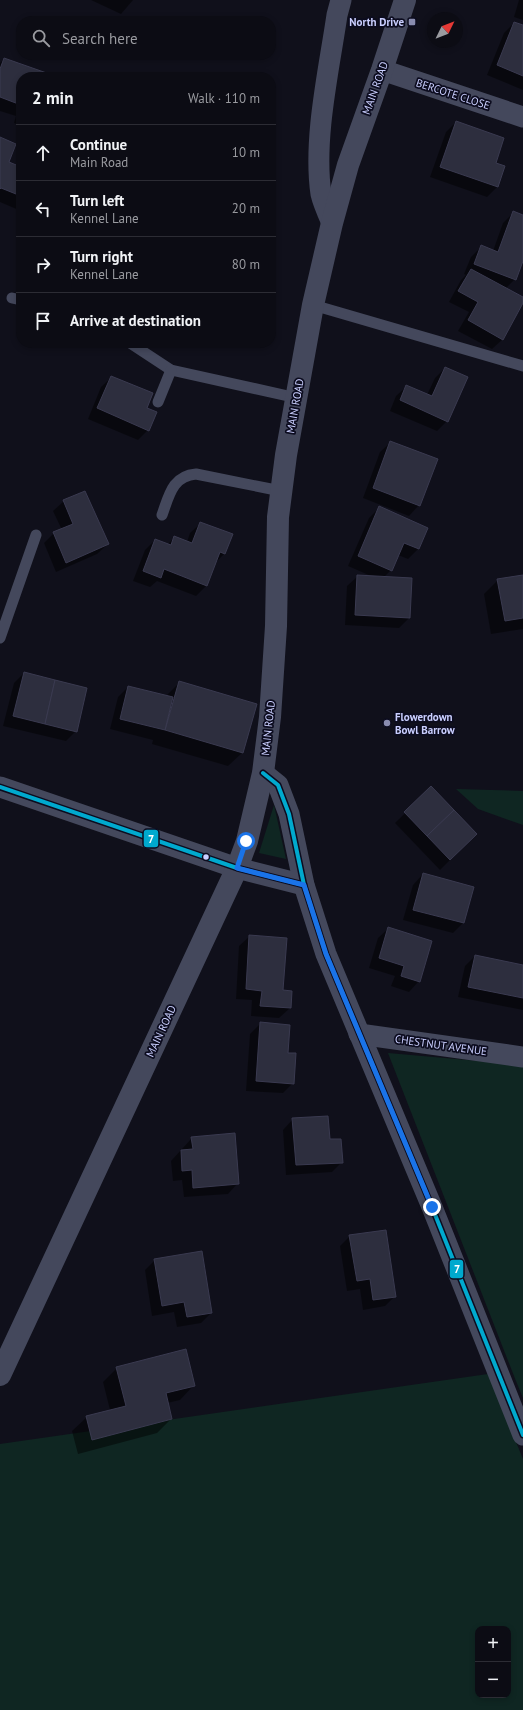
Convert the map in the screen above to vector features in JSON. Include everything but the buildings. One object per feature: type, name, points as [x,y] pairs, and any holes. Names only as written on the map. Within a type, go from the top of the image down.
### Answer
[{"type":"street","points":[[332,223],[322,195],[320,163],[321,128],[337,15],[341,0]]},
{"type":"street","name":"MAIN ROAD","points":[[0,1374],[237,868],[246,841],[263,773],[274,650],[278,517],[314,305],[332,223],[348,165],[405,0]]},
{"type":"street","name":"BERCOTE CLOSE","points":[[382,70],[523,117]]},
{"type":"street","points":[[263,773],[278,785],[288,814],[304,885],[326,954],[432,1207],[523,1435]]},
{"type":"street","points":[[0,787],[237,868],[304,885]]},
{"type":"street","name":"CHESTNUT AVENUE","points":[[359,1034],[523,1057]]},
{"type":"lane","points":[[314,305],[523,366]]},
{"type":"lane","points":[[138,348],[171,370],[297,398]]},
{"type":"lane","points":[[158,402],[171,370]]},
{"type":"lane","points":[[162,516],[172,489],[177,481],[186,475],[196,474],[282,491]]},
{"type":"lane","points":[[0,638],[36,535]]},
{"type":"green space","points":[[456,789],[523,791],[523,825],[478,809]]},
{"type":"green space","points":[[274,805],[286,859],[259,853]]},
{"type":"green space","points":[[388,1053],[523,1065],[523,1398],[516,1381]]},
{"type":"green space","points":[[488,1374],[523,1459],[523,1710],[0,1710],[0,1444]]},
{"type":"transit line","name":"7","points":[[263,773],[278,785],[289,814],[304,885],[326,954],[432,1207],[523,1435]]},
{"type":"transit line","name":"7","points":[[0,787],[237,868],[304,885]]},
{"type":"place","name":"North Drive","points":[[412,22]]},
{"type":"place","name":"Flowerdown Bowl Barrow","points":[[387,723]]},
{"type":"route","points":[[246,841],[237,868],[304,885],[326,954],[432,1207]]}]
